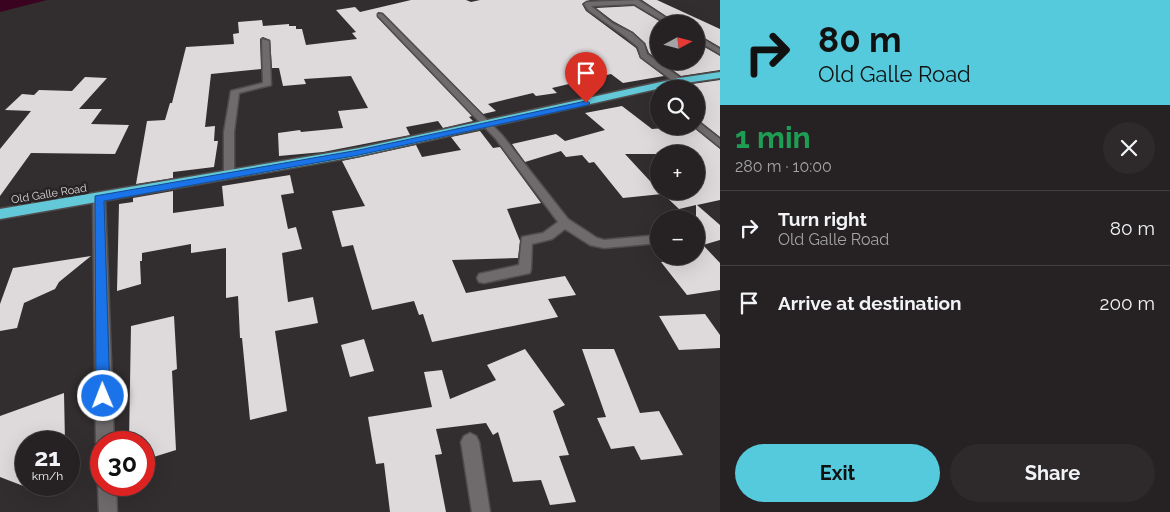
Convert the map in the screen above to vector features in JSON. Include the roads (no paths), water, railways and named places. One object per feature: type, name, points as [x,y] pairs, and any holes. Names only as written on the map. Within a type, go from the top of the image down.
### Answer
[{"type":"highway","name":"Old Galle Road","points":[[686,80],[720,75]]},
{"type":"highway","name":"Old Galle Road","points":[[0,214],[359,152],[650,90]]},
{"type":"street","points":[[578,0],[587,4],[635,1],[659,15]]},
{"type":"street","points":[[587,4],[590,9],[641,46],[644,55],[678,80]]},
{"type":"street","points":[[380,15],[499,137],[564,222],[586,238],[604,244],[650,240]]},
{"type":"street","points":[[229,174],[228,143],[235,91],[266,85],[265,41]]},
{"type":"street","points":[[705,43],[720,52]]},
{"type":"street","points":[[705,131],[720,144]]},
{"type":"street","points":[[99,198],[105,431]]},
{"type":"street","points":[[484,278],[525,269],[526,240],[555,234],[564,222]]},
{"type":"street","points":[[470,442],[481,512]]},
{"type":"street","points":[[107,496],[108,512]]}]
